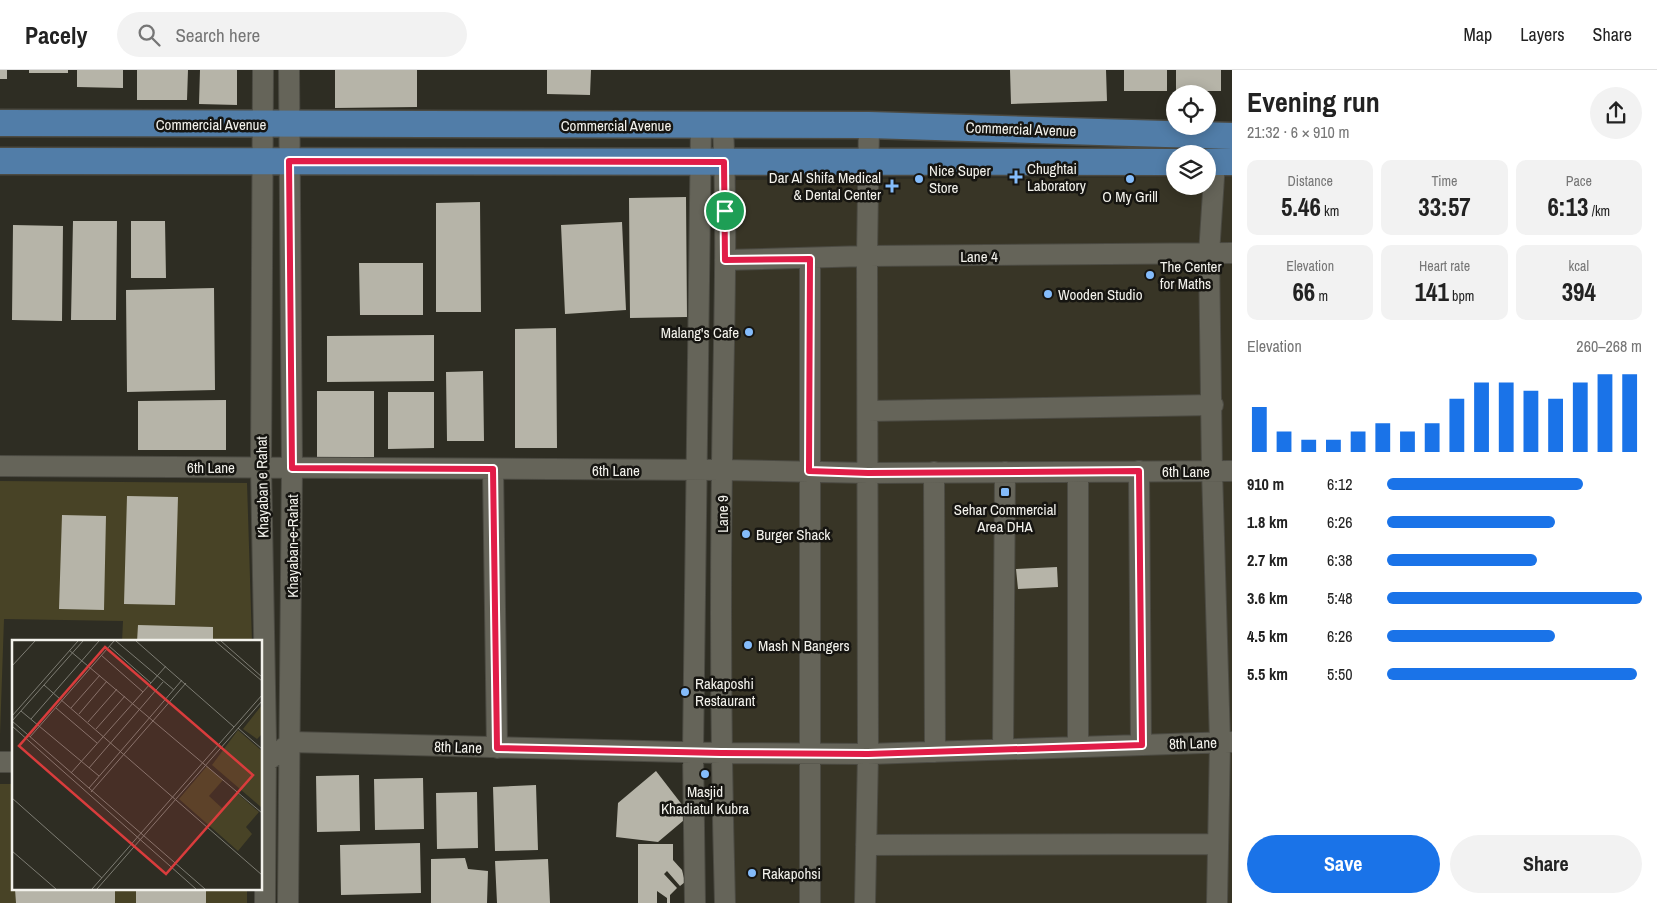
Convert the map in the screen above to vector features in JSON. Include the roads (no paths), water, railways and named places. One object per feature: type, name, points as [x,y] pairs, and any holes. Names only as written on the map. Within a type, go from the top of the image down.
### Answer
[{"type":"main road","name":"Commercial Avenue","points":[[0,124],[869,125],[1232,136]]},
{"type":"main road","name":"Commercial Avenue","points":[[0,162],[1166,162]]},
{"type":"street","name":"Khayaban e Rahat","points":[[263,70],[261,162],[261,467],[266,731],[263,763],[264,903]]},
{"type":"street","name":"Khayaban-e-Rahat","points":[[288,903],[292,468],[289,70]]},
{"type":"street","name":"Lane 9","points":[[712,125],[712,162],[725,260],[721,753],[725,903]]},
{"type":"street","points":[[865,903],[868,754],[867,256],[870,162],[869,125]]},
{"type":"street","points":[[695,903],[693,752],[696,470],[712,162]]},
{"type":"street","points":[[1217,903],[1218,844],[1226,742],[1222,471],[1213,405],[1209,254],[1218,162]]},
{"type":"street","name":"Lane 4","points":[[725,260],[867,256],[1232,253]]},
{"type":"street","points":[[810,259],[810,903]]},
{"type":"street","points":[[868,411],[1213,405]]},
{"type":"street","name":"6th Lane","points":[[0,466],[722,470],[868,473],[1222,471]]},
{"type":"street","points":[[493,469],[497,748]]},
{"type":"street","points":[[1139,471],[1142,745]]},
{"type":"street","points":[[934,472],[935,752]]},
{"type":"street","points":[[1003,749],[1005,472]]},
{"type":"street","points":[[1078,472],[1078,747]]},
{"type":"street","points":[[263,763],[290,742]]},
{"type":"street","name":"8th Lane","points":[[290,742],[721,753],[868,754],[1226,742]]},
{"type":"street","points":[[866,845],[1218,844]]},
{"type":"place","name":"Chughtai Laboratory","points":[[1016,177]]},
{"type":"place","name":"Nice Super Store","points":[[919,179]]},
{"type":"place","name":"O My Grill","points":[[1130,179]]},
{"type":"place","name":"Dar Al Shifa Medical & Dental Center","points":[[892,186]]},
{"type":"place","name":"The Center for Maths","points":[[1150,275]]},
{"type":"place","name":"Wooden Studio","points":[[1048,294]]},
{"type":"place","name":"Malang's Cafe","points":[[749,332]]},
{"type":"place","name":"Sehar Commercial Area DHA","points":[[1005,492]]},
{"type":"place","name":"Burger Shack","points":[[746,534]]},
{"type":"place","name":"Mash N Bangers","points":[[748,645]]},
{"type":"place","name":"Rakaposhi Restaurant","points":[[685,692]]},
{"type":"place","name":"Masjid Khadiatul Kubra","points":[[705,774]]},
{"type":"place","name":"Rakapohsi","points":[[752,873]]}]
